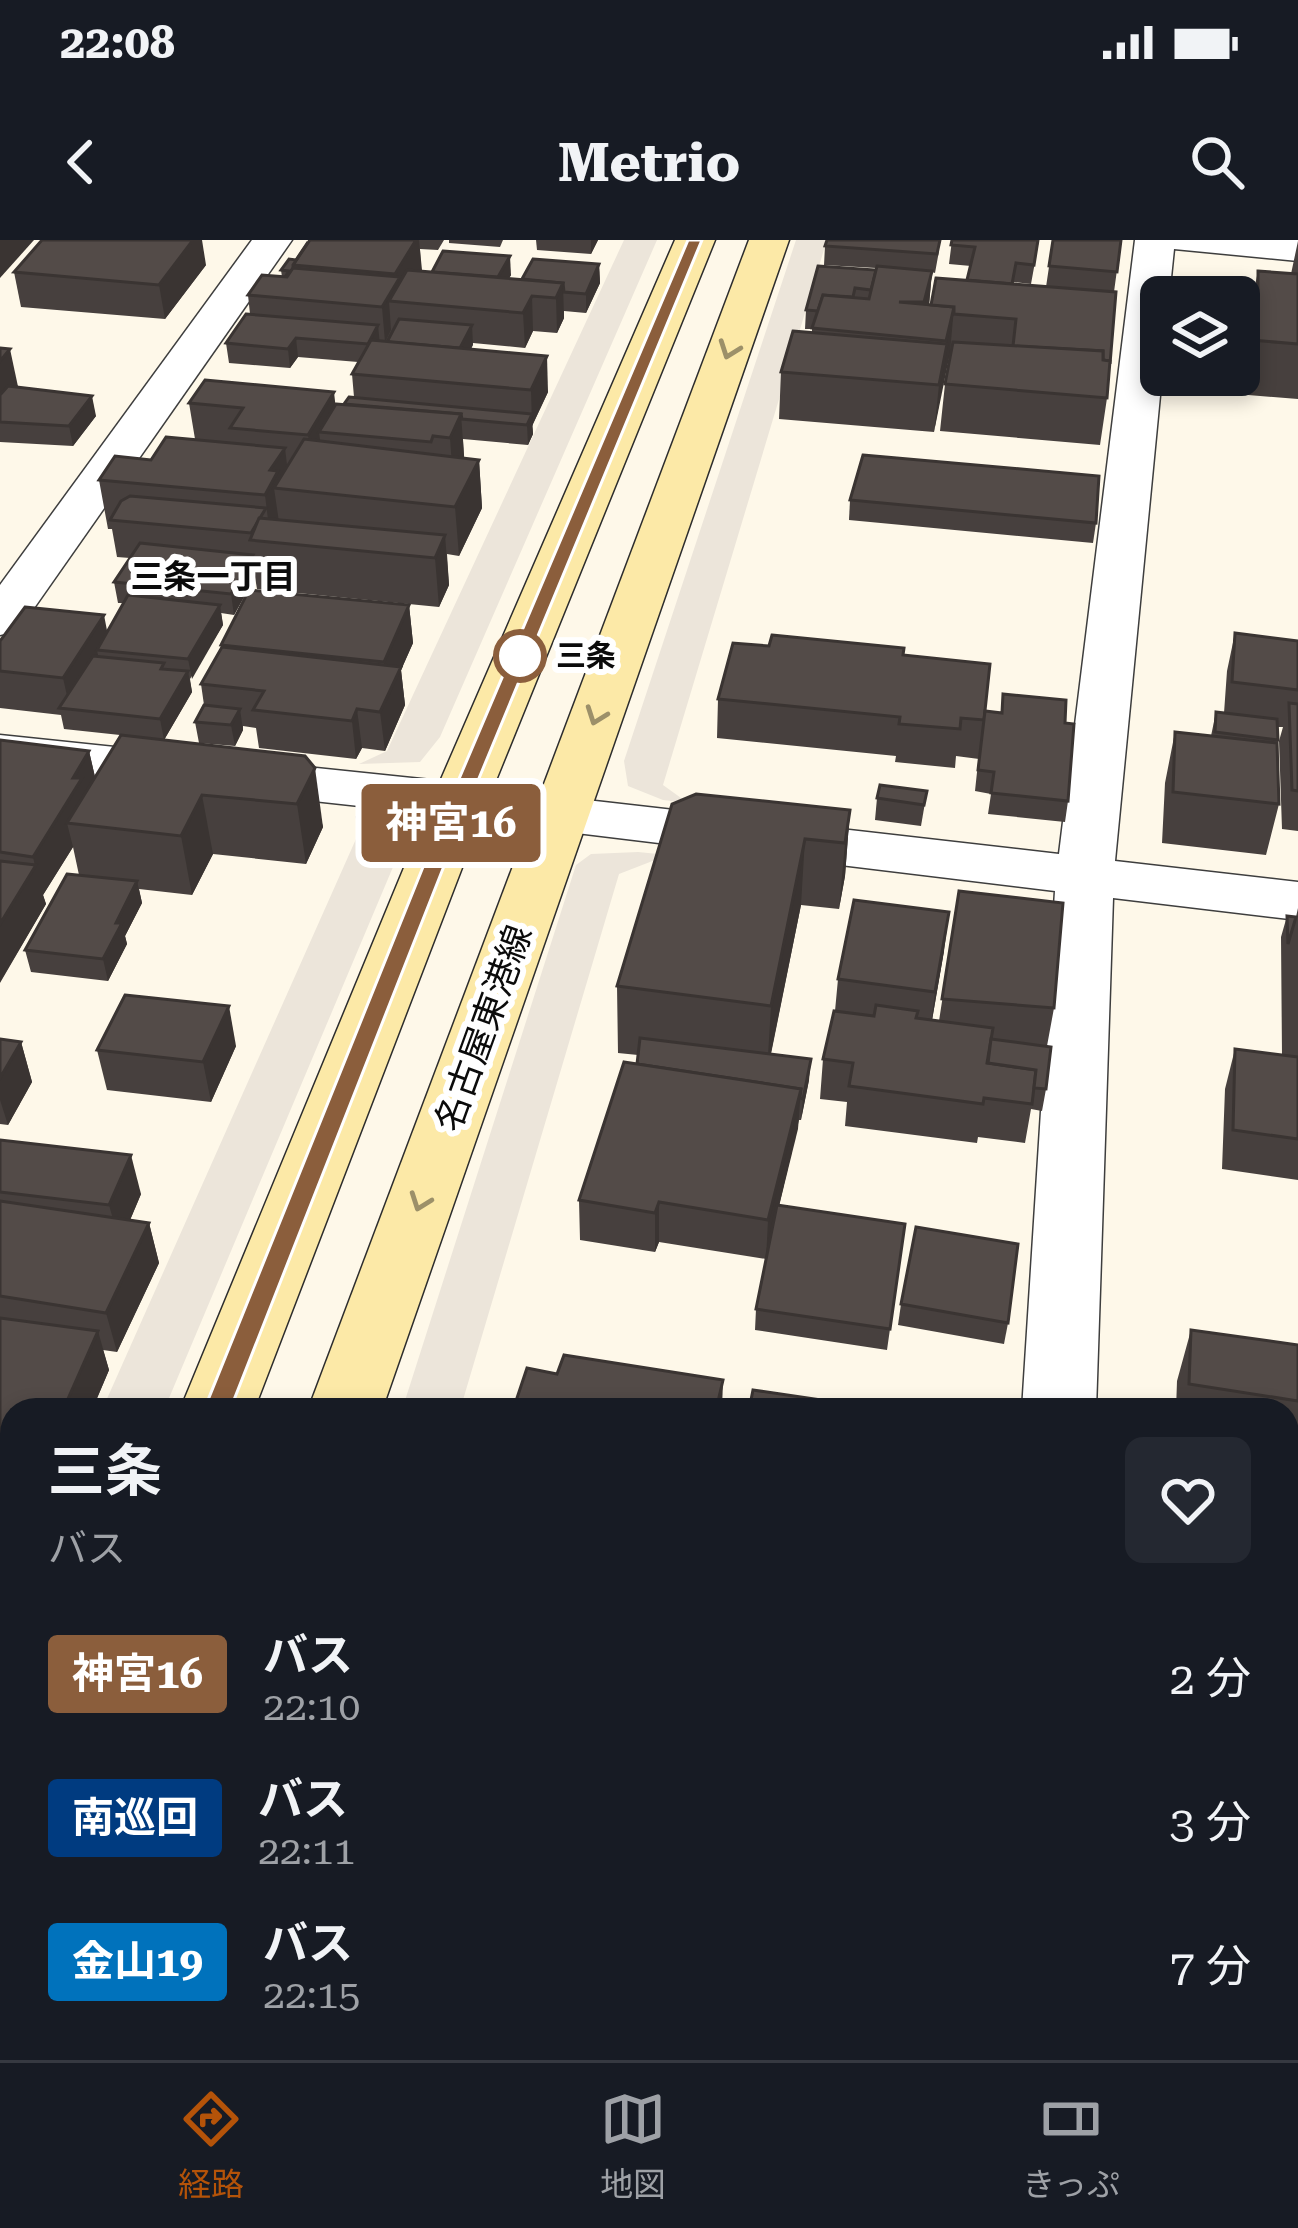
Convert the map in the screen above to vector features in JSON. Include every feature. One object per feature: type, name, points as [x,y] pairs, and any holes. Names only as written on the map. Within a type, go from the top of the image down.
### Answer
[{"type":"main road","points":[[222,1398],[460,800],[694,240]]},
{"type":"main road","name":"名古屋東港線","points":[[349,1398],[769,240]]},
{"type":"street","points":[[0,620],[272,240]]},
{"type":"street","points":[[1060,1398],[1085,876],[1155,240]]},
{"type":"street","points":[[1186,240],[1298,249]]},
{"type":"street","points":[[0,751],[460,800]]},
{"type":"street","points":[[560,814],[1298,901]]},
{"type":"shaded area","points":[[624,240],[657,240],[440,737],[420,762],[359,764],[387,751]]},
{"type":"shaded area","points":[[796,240],[835,240],[826,243],[663,785],[688,803],[663,800],[628,786],[624,761]]},
{"type":"shaded area","points":[[355,816],[396,831],[400,843],[393,867],[169,1398],[107,1398],[360,830]]},
{"type":"shaded area","points":[[591,854],[668,855],[619,874],[464,1398],[406,1398],[576,865]]},
{"type":"building","points":[[42,240],[193,240],[159,285],[14,272]]},
{"type":"building","points":[[310,240],[416,240],[395,274],[293,265]]},
{"type":"building","points":[[827,240],[940,240],[937,254],[825,246]]},
{"type":"building","points":[[952,240],[1038,240],[1034,265],[1016,263],[1012,284],[967,280],[975,247],[951,245]]},
{"type":"building","points":[[1053,240],[1121,240],[1117,272],[1049,266]]},
{"type":"building","points":[[308,242],[293,268],[285,277],[289,271],[281,270],[289,259],[296,260]]},
{"type":"building","points":[[443,251],[510,256],[498,277],[432,272]]},
{"type":"building","points":[[533,259],[599,264],[586,294],[564,292],[563,283],[522,279]]},
{"type":"building","points":[[818,266],[876,270],[871,290],[855,288],[853,297],[823,295],[818,311],[806,310]]},
{"type":"building","points":[[877,266],[932,271],[924,302],[899,302],[954,307],[946,341],[812,328],[823,295],[869,299]]},
{"type":"building","points":[[293,268],[400,277],[382,307],[248,295],[262,275],[287,277]]},
{"type":"building","points":[[407,270],[563,283],[556,298],[532,296],[523,313],[389,301]]},
{"type":"building","points":[[1258,271],[1298,274],[1298,344],[1260,341]]},
{"type":"building","points":[[936,278],[1116,292],[1110,364],[1103,360],[1103,351],[1013,346],[1016,319],[954,314],[954,307],[931,305]]},
{"type":"building","points":[[246,314],[378,325],[368,344],[296,338],[288,349],[226,343]]},
{"type":"building","points":[[399,319],[472,325],[460,348],[387,342]]},
{"type":"building","points":[[793,331],[947,344],[939,385],[781,372]]},
{"type":"building","points":[[371,340],[547,356],[531,390],[352,374]]},
{"type":"building","points":[[953,342],[1103,351],[1103,360],[1110,361],[1107,398],[945,384]]},
{"type":"building","points":[[205,380],[334,392],[308,435],[230,428],[243,408],[189,403]]},
{"type":"building","points":[[8,386],[92,396],[69,426],[0,422],[0,395]]},
{"type":"building","points":[[349,397],[532,414],[527,425],[462,419],[461,414],[344,404]]},
{"type":"building","points":[[336,404],[461,414],[450,438],[433,436],[431,442],[319,432]]},
{"type":"building","points":[[166,437],[285,448],[270,470],[278,471],[265,495],[99,480],[115,456],[151,460]]},
{"type":"building","points":[[304,439],[479,460],[455,507],[274,488]]},
{"type":"building","points":[[863,455],[1099,476],[1096,523],[850,500]]},
{"type":"building","points":[[130,496],[266,508],[251,533],[110,520],[121,501]]},
{"type":"building","points":[[259,518],[445,535],[435,558],[250,540]]},
{"type":"building","points":[[140,543],[253,555],[231,594],[114,582]]},
{"type":"building","points":[[249,590],[409,605],[384,662],[221,645]]},
{"type":"building","points":[[128,595],[220,605],[188,659],[97,650]]},
{"type":"building","points":[[25,607],[104,615],[63,678],[0,671],[0,641]]},
{"type":"building","points":[[1235,633],[1298,641],[1298,690],[1232,682]]},
{"type":"building","points":[[772,635],[904,648],[903,655],[990,664],[984,720],[961,718],[960,729],[899,724],[900,717],[718,699],[733,643],[769,646]]},
{"type":"building","points":[[222,647],[401,667],[380,712],[357,709],[352,721],[253,710],[264,691],[201,684]]},
{"type":"building","points":[[93,656],[164,663],[161,669],[188,671],[160,719],[59,708]]},
{"type":"building","points":[[1003,694],[1066,700],[1065,723],[1074,724],[1068,801],[991,793],[994,772],[978,770],[985,711],[1002,713]]},
{"type":"building","points":[[1289,703],[1298,704],[1298,791],[1292,790]]},
{"type":"building","points":[[204,705],[240,709],[231,725],[195,722]]},
{"type":"building","points":[[1216,712],[1277,719],[1278,740],[1215,732]]},
{"type":"building","points":[[1175,732],[1277,743],[1279,804],[1173,792]]},
{"type":"building","points":[[121,735],[305,756],[315,768],[297,804],[202,795],[181,836],[67,823]]},
{"type":"building","points":[[0,740],[89,751],[73,778],[82,778],[33,857],[0,852]]},
{"type":"building","points":[[880,785],[927,791],[924,805],[877,798]]},
{"type":"building","points":[[696,794],[850,810],[845,843],[805,839],[771,1006],[617,986],[672,804]]},
{"type":"building","points":[[0,861],[36,865],[0,924]]},
{"type":"building","points":[[67,874],[137,881],[103,959],[25,950]]},
{"type":"building","points":[[959,891],[1063,903],[1054,1008],[942,999]]},
{"type":"building","points":[[854,900],[949,912],[935,992],[838,979]]},
{"type":"building","points":[[1287,916],[1296,917],[1288,944]]},
{"type":"building","points":[[125,995],[229,1006],[203,1062],[97,1050]]},
{"type":"building","points":[[876,1005],[918,1011],[916,1018],[993,1028],[987,1063],[1036,1070],[1032,1104],[984,1098],[983,1104],[849,1086],[853,1063],[823,1059],[834,1011],[874,1016]]},
{"type":"building","points":[[640,1038],[811,1059],[803,1099],[801,1089],[637,1064]]},
{"type":"building","points":[[0,1039],[21,1042],[0,1078]]},
{"type":"building","points":[[991,1039],[1051,1047],[1046,1089],[1034,1088],[1036,1070],[988,1063]]},
{"type":"building","points":[[1235,1049],[1298,1057],[1298,1139],[1233,1130]]},
{"type":"building","points":[[624,1062],[801,1089],[768,1220],[659,1202],[655,1213],[579,1200]]},
{"type":"building","points":[[0,1140],[131,1155],[109,1205],[0,1192]]},
{"type":"building","points":[[0,1201],[149,1223],[106,1313],[0,1296]]},
{"type":"building","points":[[777,1205],[905,1224],[890,1329],[756,1309]]},
{"type":"building","points":[[916,1227],[1018,1244],[1008,1323],[901,1304]]},
{"type":"building","points":[[0,1318],[98,1331],[68,1398],[0,1398]]},
{"type":"building","points":[[1191,1330],[1298,1345],[1298,1398],[1189,1384]]},
{"type":"building","points":[[564,1355],[723,1380],[719,1398],[517,1398],[527,1368],[557,1374]]},
{"type":"building","points":[[753,1390],[807,1398],[751,1398]]},
{"type":"bus line","name":"神宮16","points":[[222,1398],[460,800],[695,240]]},
{"type":"place","name":"三条","points":[[520,656]]},
{"type":"district","name":"三条一丁目","points":[[213,576]]}]
